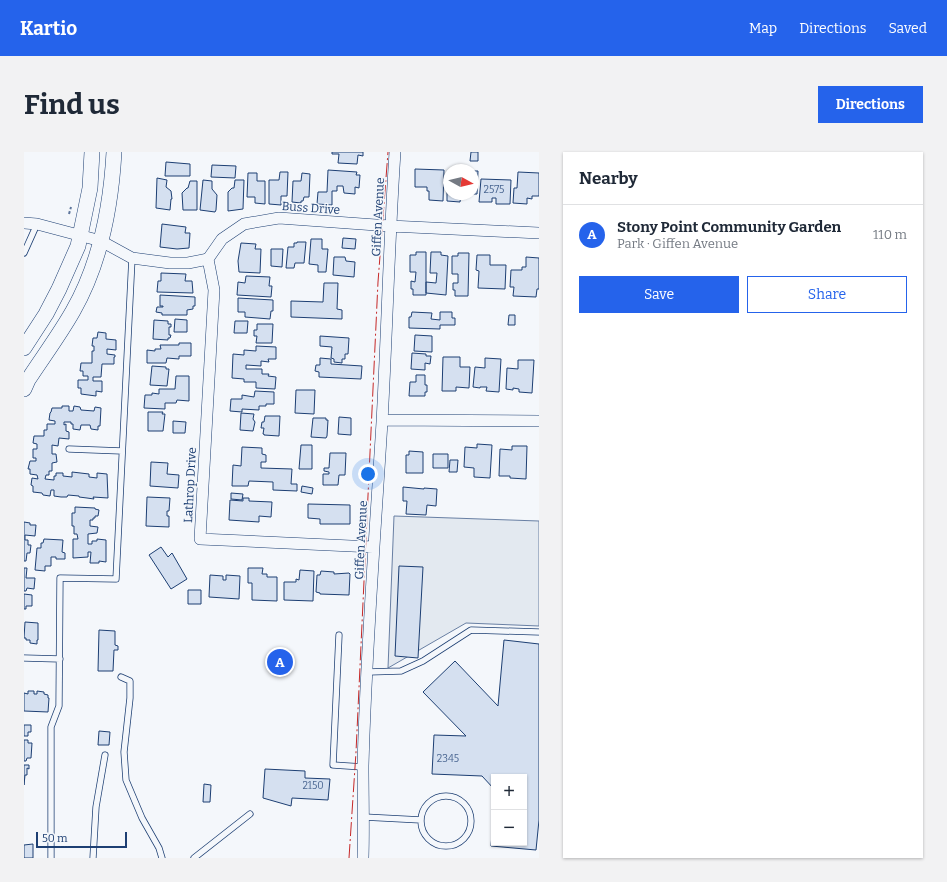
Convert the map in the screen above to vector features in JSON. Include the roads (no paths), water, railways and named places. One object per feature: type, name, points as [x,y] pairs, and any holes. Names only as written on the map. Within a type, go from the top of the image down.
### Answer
[{"type":"street","points":[[24,348],[46,314],[59,290],[78,246],[90,188],[92,152]]},
{"type":"street","points":[[24,389],[73,310],[90,277],[101,241],[112,187],[114,152]]},
{"type":"street","name":"Giffen Avenue","points":[[363,858],[363,767],[373,547],[382,420],[390,226],[395,152]]},
{"type":"street","name":"Buss Drive","points":[[208,259],[222,239],[244,224],[279,218],[390,226],[539,233]]},
{"type":"street","points":[[24,223],[37,224],[101,241],[132,258],[170,263],[188,263],[208,259]]},
{"type":"street","name":"Lathrop Drive","points":[[208,259],[214,290],[200,539],[373,547]]},
{"type":"street","points":[[382,420],[539,421]]},
{"type":"lane","points":[[24,253],[37,224]]},
{"type":"lane","points":[[51,858],[51,727],[59,706],[60,578],[116,579],[132,258]]},
{"type":"lane","points":[[69,449],[122,451]]},
{"type":"lane","points":[[368,672],[401,671],[423,661],[471,630],[539,632]]},
{"type":"lane","points":[[339,635],[333,765],[363,767]]},
{"type":"lane","points":[[24,658],[60,659]]},
{"type":"lane","points":[[121,677],[130,681],[130,698],[124,752],[126,780],[142,818],[159,848],[162,858]]},
{"type":"lane","points":[[93,858],[96,806],[105,755]]},
{"type":"lane","points":[[447,796],[457,798],[465,804],[470,812],[471,822],[469,832],[463,840],[455,845],[445,847],[436,844],[428,838],[422,830],[421,820],[423,811],[429,803],[438,798],[447,796]]},
{"type":"lane","points":[[194,858],[250,814]]},
{"type":"lane","points":[[364,817],[421,820]]},
{"type":"place","name":"Stony Point Community Garden","points":[[280,662]]}]
